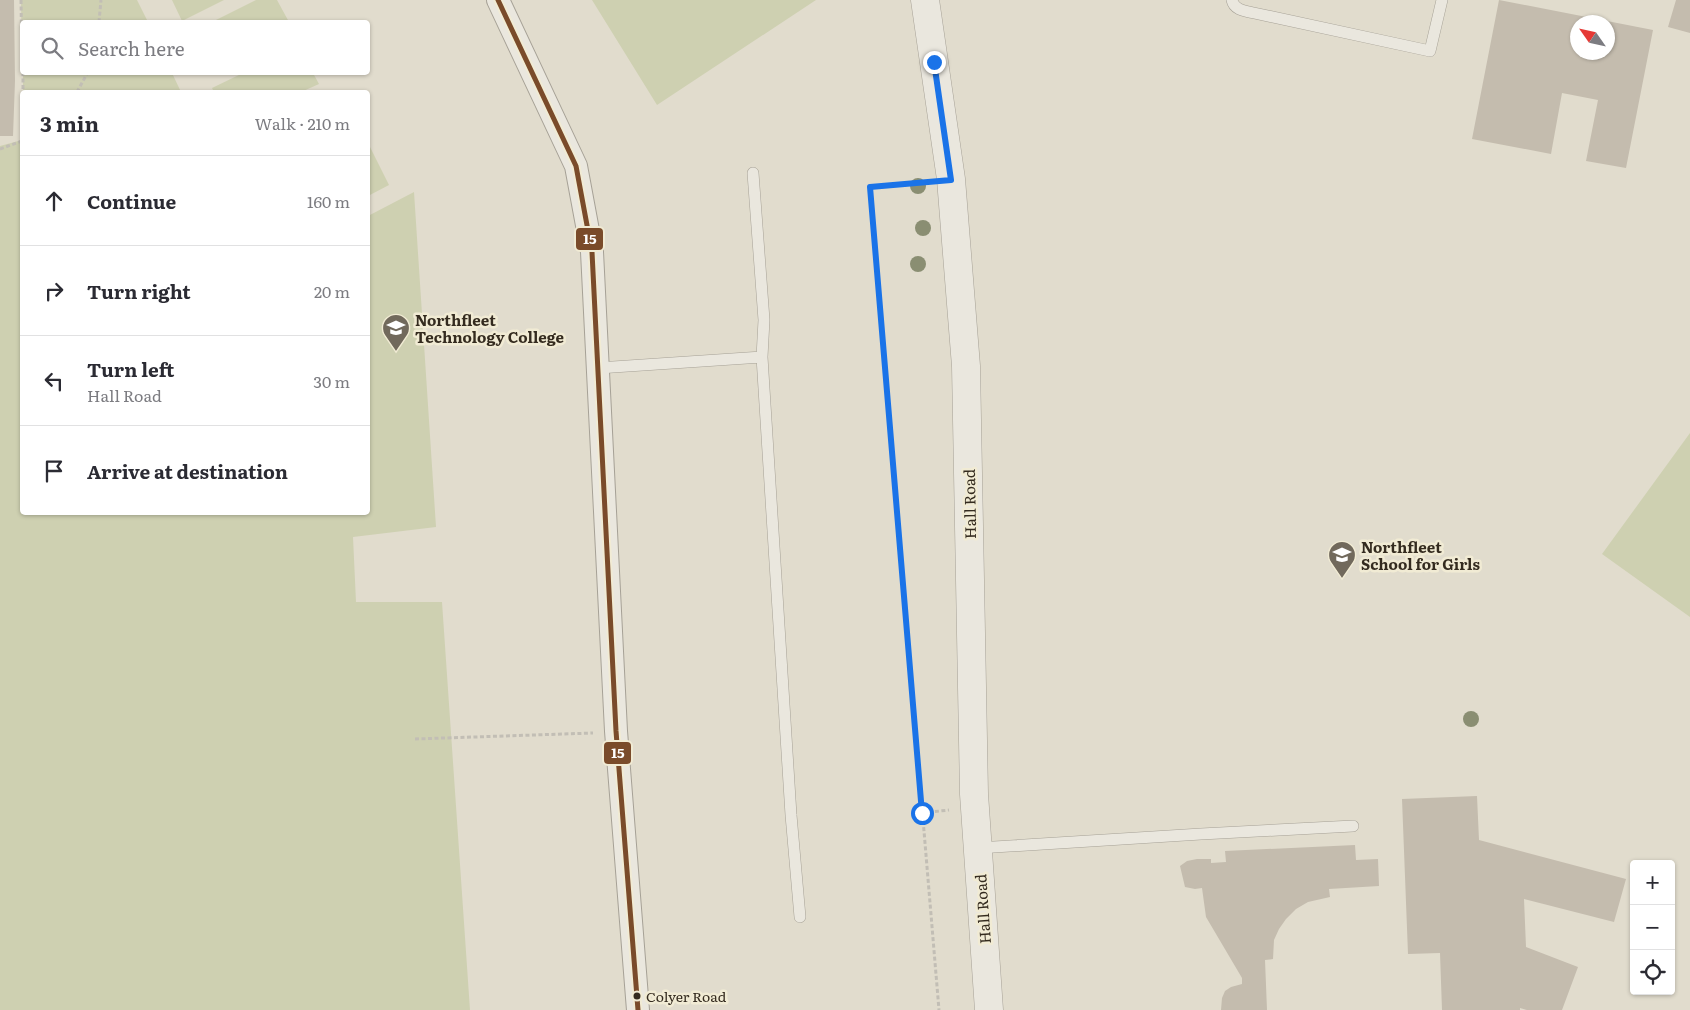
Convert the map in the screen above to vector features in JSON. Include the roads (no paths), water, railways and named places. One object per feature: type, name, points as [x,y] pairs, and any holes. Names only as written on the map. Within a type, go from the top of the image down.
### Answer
[{"type":"street","points":[[498,0],[576,166],[592,252],[616,731],[638,1010]]},
{"type":"street","name":"Hall Road","points":[[925,0],[951,180],[966,366],[974,794],[989,1010]]},
{"type":"lane","points":[[1232,0],[1238,8],[1254,13],[1430,51],[1442,0]]},
{"type":"lane","points":[[753,173],[764,320],[762,357],[790,796],[800,916]]},
{"type":"lane","points":[[598,368],[762,357]]},
{"type":"lane","points":[[978,848],[1353,826]]},
{"type":"place","name":"Northfleet Technology College","points":[[396,352]]},
{"type":"place","name":"Northfleet School for Girls","points":[[1342,579]]},
{"type":"place","name":"Colyer Road","points":[[637,996]]}]
